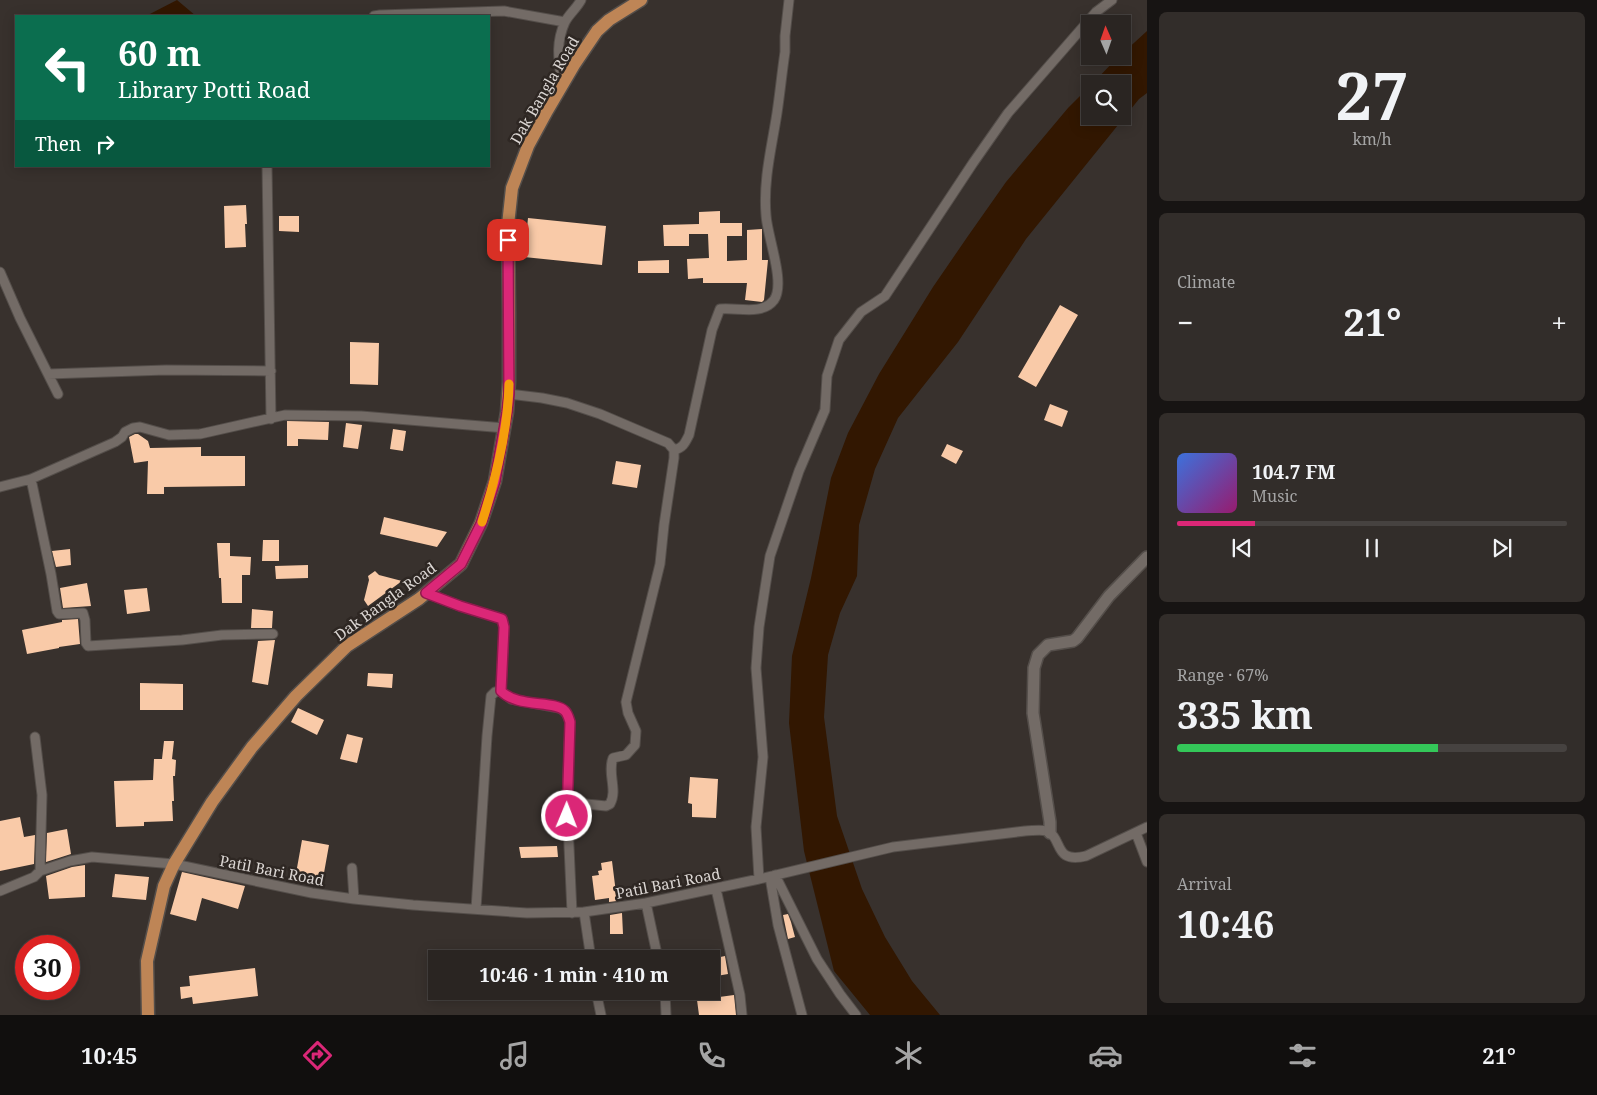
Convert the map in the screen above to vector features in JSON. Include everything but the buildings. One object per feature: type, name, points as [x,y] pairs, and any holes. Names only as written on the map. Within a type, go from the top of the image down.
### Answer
[{"type":"main road","name":"Dak Bangla Road","points":[[148,1015],[147,960],[164,886],[174,864],[218,794],[252,747],[296,696],[348,646],[426,593],[461,564],[481,524],[495,481],[509,394],[508,225],[512,188],[528,146],[562,84],[597,31],[609,20],[641,0]]},
{"type":"street","points":[[562,84],[557,52],[565,22],[581,0]]},
{"type":"street","points":[[674,450],[679,449],[685,444],[689,435],[712,330],[720,310],[732,308],[755,310],[764,308],[770,305],[776,296],[778,273],[766,214],[767,169],[785,52],[789,0]]},
{"type":"street","points":[[760,880],[756,826],[763,757],[756,668],[760,618],[770,556],[799,470],[825,410],[827,376],[839,340],[861,312],[885,296],[1008,113],[1096,12],[1112,0]]},
{"type":"street","points":[[380,15],[504,11],[565,22]]},
{"type":"street","points":[[267,167],[272,419]]},
{"type":"street","points":[[0,272],[20,318],[58,394]]},
{"type":"street","points":[[48,374],[166,370],[270,371]]},
{"type":"street","points":[[509,394],[567,403],[600,414],[668,443],[674,450],[660,564],[626,702],[628,713],[636,731],[635,745],[626,755],[613,758],[611,763],[613,794],[610,804],[606,806],[567,802]]},
{"type":"street","points":[[0,487],[31,479],[115,442],[125,432],[140,427],[169,435],[200,434],[285,415],[361,416],[504,428]]},
{"type":"street","points":[[31,479],[57,611],[60,614],[83,612],[86,643],[88,646],[182,640],[222,635],[273,634]]},
{"type":"street","points":[[1147,557],[1109,596],[1077,638],[1073,641],[1048,645],[1038,656],[1034,668],[1033,713],[1050,822],[1050,833],[1062,852],[1067,856],[1078,858],[1086,856],[1147,827]]},
{"type":"street","points":[[426,593],[502,619],[504,627],[501,691]]},
{"type":"street","points":[[476,909],[491,696],[495,692],[501,691],[511,699],[564,710],[570,722],[567,802],[572,913]]},
{"type":"street","points":[[35,737],[42,795],[40,871]]},
{"type":"street","name":"Patil Bari Road","points":[[0,892],[34,877],[40,871],[70,861],[92,857],[174,864],[312,893],[354,899],[527,913],[572,913],[646,903],[760,880],[893,847],[1025,831],[1043,830],[1050,833]]},
{"type":"street","points":[[1136,833],[1147,862]]},
{"type":"street","points":[[352,868],[354,899]]},
{"type":"street","points":[[775,875],[778,924],[802,1015]]},
{"type":"street","points":[[775,875],[817,959],[856,1015]]},
{"type":"street","points":[[716,889],[738,985],[742,1015]]},
{"type":"street","points":[[646,903],[656,950]]},
{"type":"street","points":[[584,912],[590,950]]},
{"type":"street","points":[[598,1000],[601,1015]]},
{"type":"street","points":[[665,1000],[666,1015]]},
{"type":"shaded area","points":[[177,0],[195,15],[148,15]]},
{"type":"shaded area","points":[[1147,31],[1147,93],[1131,109],[1131,75],[1101,75],[1110,65],[1131,65],[1131,46]]},
{"type":"shaded area","points":[[1081,95],[1081,125],[1118,125],[1026,239],[958,342],[898,418],[875,469],[859,525],[857,576],[840,613],[828,655],[824,717],[837,816],[862,889],[885,937],[912,981],[940,1015],[870,1015],[834,971],[804,851],[789,723],[792,656],[811,578],[831,478],[848,433],[879,374],[933,287],[1006,182]]},
{"type":"slow traffic","points":[[482,522],[495,481],[507,412],[509,384]]},
{"type":"route","points":[[508,240],[509,394],[495,481],[481,524],[461,564],[426,593],[502,619],[504,627],[500,688],[503,694],[511,699],[559,708],[567,714],[570,722],[567,816]]}]
